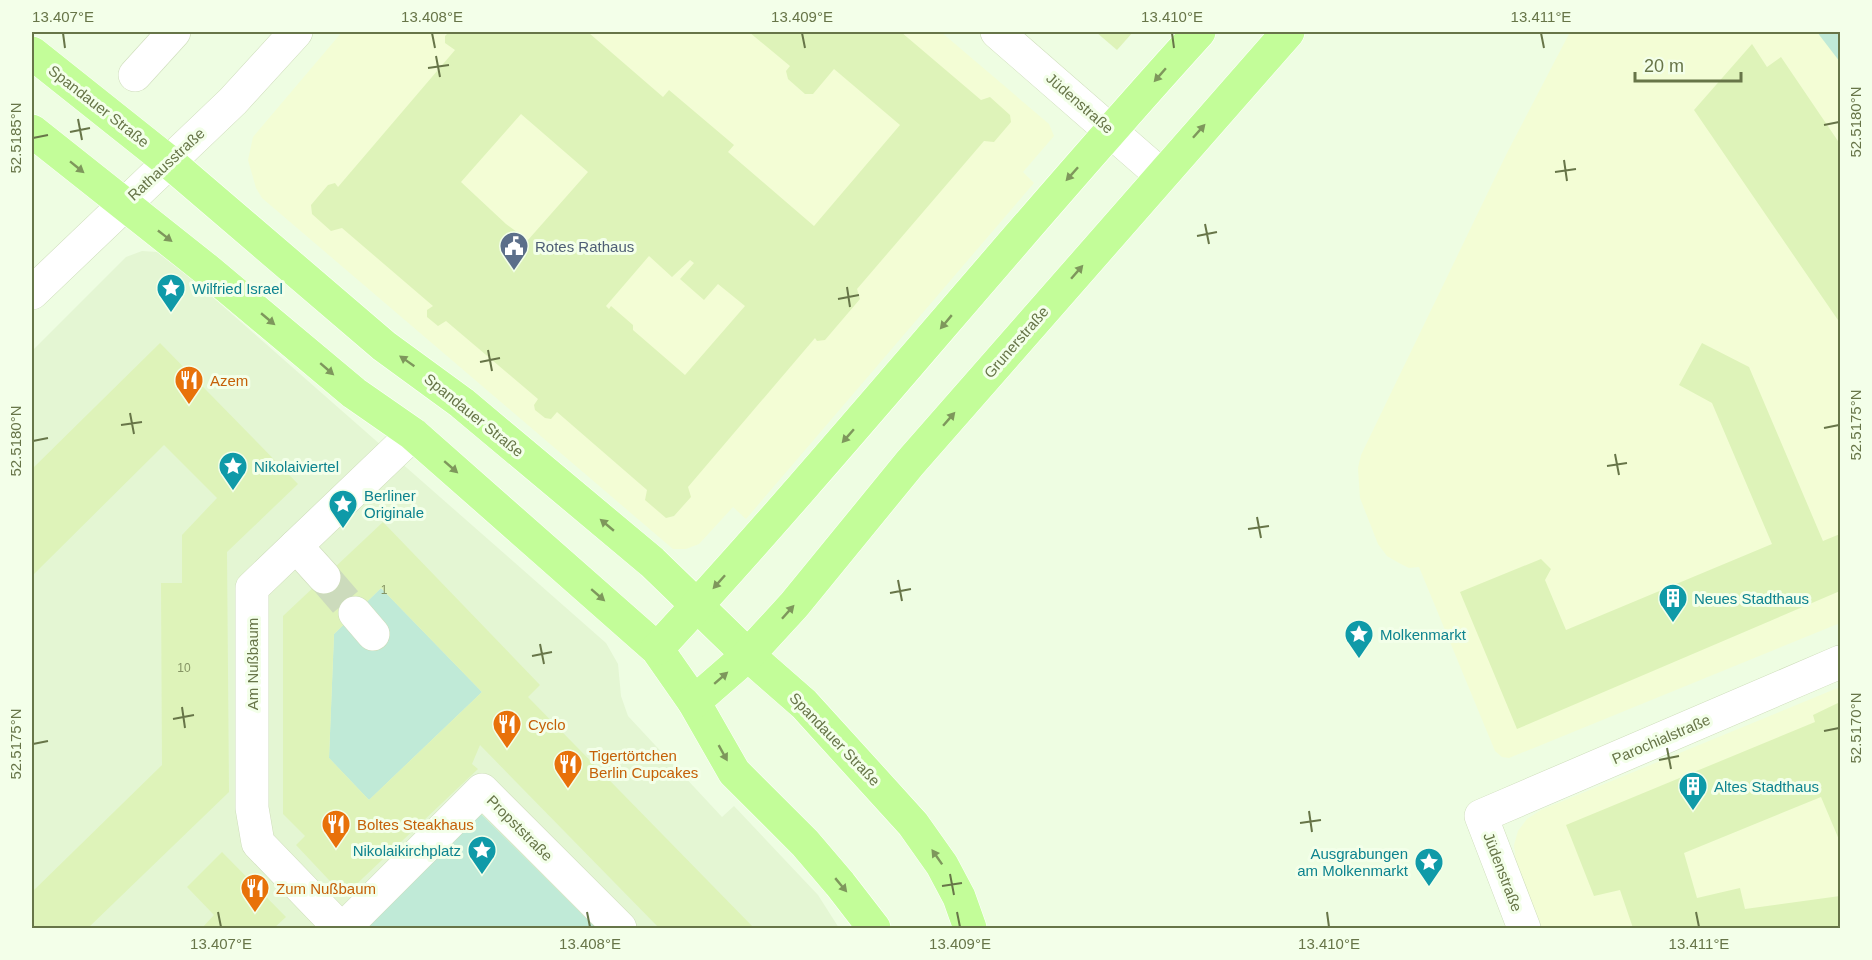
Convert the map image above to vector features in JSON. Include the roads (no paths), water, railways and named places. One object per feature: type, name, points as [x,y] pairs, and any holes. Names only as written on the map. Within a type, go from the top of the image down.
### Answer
[{"type":"main road","points":[[657,649],[785,508],[1111,130],[1200,32]]},
{"type":"main road","name":"Grunerstraße","points":[[694,702],[748,655],[795,605],[910,463],[1288,32]]},
{"type":"main road","name":"Spandauer Straße","points":[[32,53],[169,162],[384,346],[462,404],[652,562],[748,655],[804,704],[894,801],[942,864],[959,897],[970,928]]},
{"type":"main road","points":[[32,130],[206,268],[354,393],[413,434],[657,649],[694,702],[734,772],[805,843],[874,928]]},
{"type":"street","points":[[135,75],[174,32]]},
{"type":"street","name":"Rathausstraße","points":[[32,293],[233,102],[296,32]]},
{"type":"street","name":"Jüdenstraße","points":[[997,32],[1161,175]]},
{"type":"street","name":"Am Nußbaum","points":[[342,928],[258,843],[252,808],[252,588],[413,434]]},
{"type":"street","points":[[296,546],[324,577]]},
{"type":"street","name":"Parochialstraße","points":[[1481,816],[1840,662]]},
{"type":"street","name":"Propststraße","points":[[342,928],[482,790],[620,928]]},
{"type":"street","name":"Jüdenstraße","points":[[1481,816],[1524,928]]},
{"type":"tunnel","points":[[324,577],[355,613]]},
{"type":"place","name":"Rotes Rathaus","points":[[514,272]]},
{"type":"place","name":"Wilfried Israel","points":[[171,314]]},
{"type":"place","name":"Azem","points":[[189,406]]},
{"type":"place","name":"Nikolaiviertel","points":[[233,492]]},
{"type":"place","name":"Berliner Originale","points":[[343,530]]},
{"type":"place","name":"Neues Stadthaus","points":[[1673,624]]},
{"type":"place","name":"Molkenmarkt","points":[[1359,660]]},
{"type":"place","name":"Cyclo","points":[[507,750]]},
{"type":"place","name":"Tigertörtchen Berlin Cupcakes","points":[[568,790]]},
{"type":"place","name":"Altes Stadthaus","points":[[1693,812]]},
{"type":"place","name":"Boltes Steakhaus","points":[[336,850]]},
{"type":"place","name":"Nikolaikirchplatz","points":[[482,876]]},
{"type":"place","name":"Ausgrabungen am Molkenmarkt","points":[[1429,888]]},
{"type":"place","name":"Zum Nußbaum","points":[[255,914]]}]
